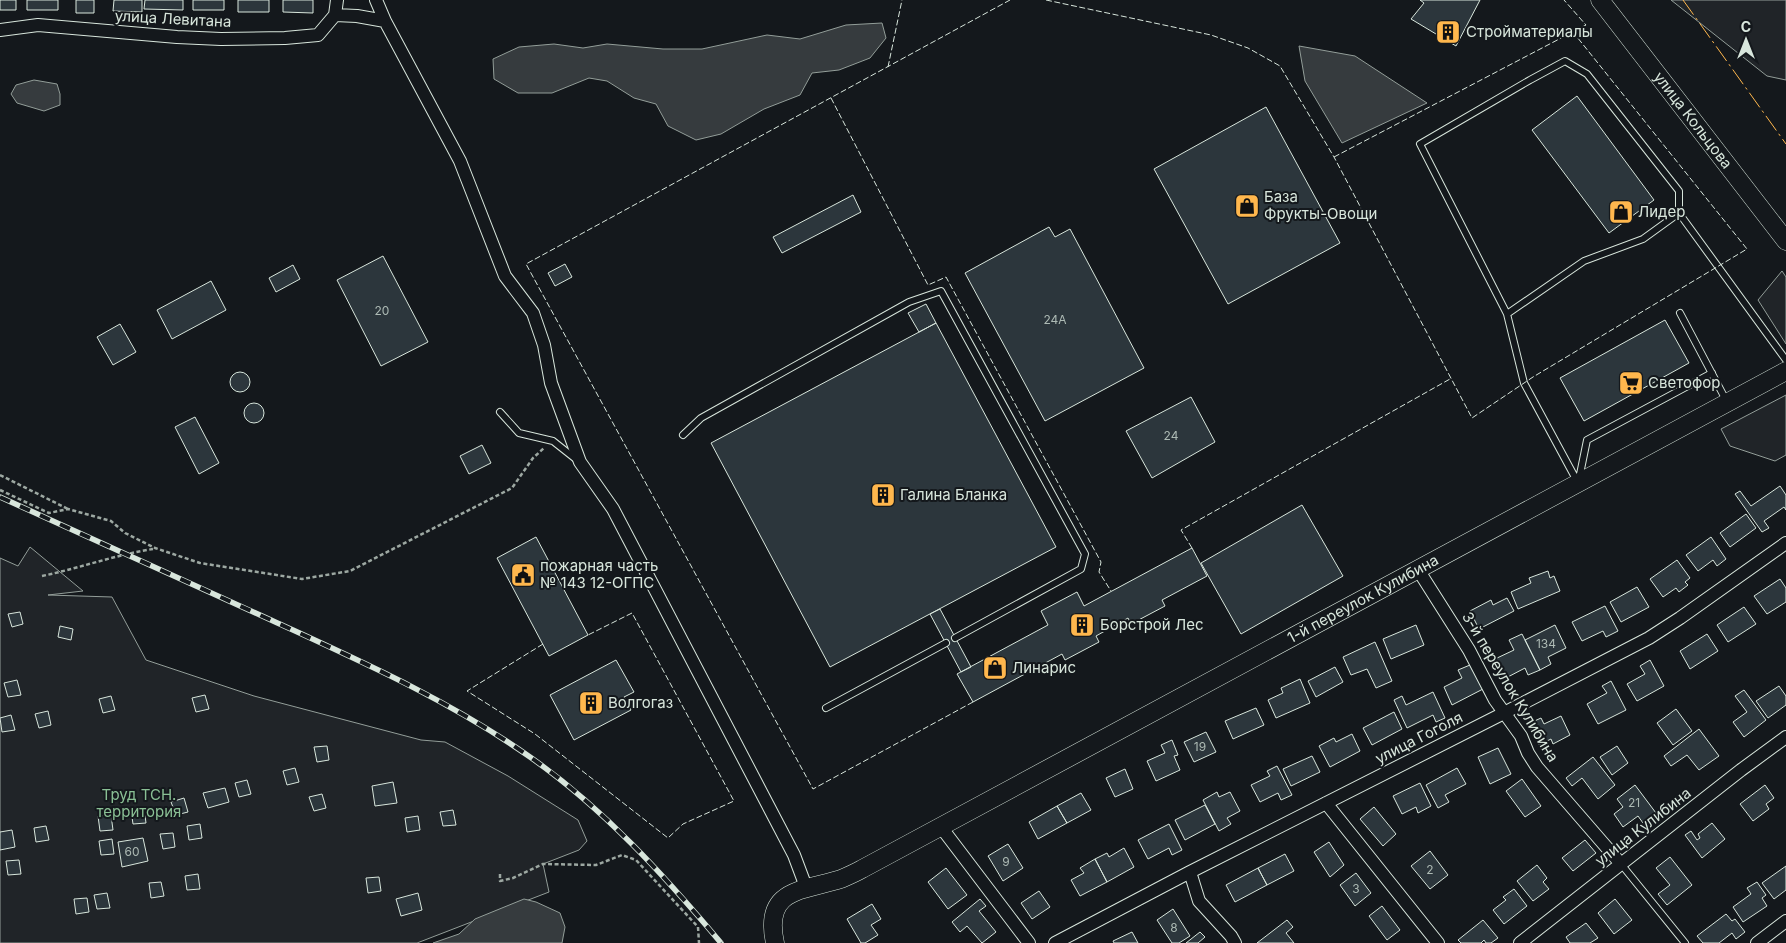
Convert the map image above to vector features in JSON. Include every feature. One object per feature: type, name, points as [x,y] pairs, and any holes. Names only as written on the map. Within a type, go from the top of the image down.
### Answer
[{"type":"street","points":[[336,0],[335,15],[357,16],[385,21]]},
{"type":"street","points":[[376,0],[385,21],[460,161],[505,276],[533,313],[544,345],[551,384],[580,462],[614,509],[794,855],[806,887]]},
{"type":"street","name":"улица Кольцова","points":[[1600,0],[1786,241]]},
{"type":"street","name":"улица Левитана","points":[[0,30],[38,25],[177,37],[221,39],[285,38],[318,35],[335,15]]},
{"type":"street","name":"1-й переулок Кулибина","points":[[775,943],[773,923],[775,911],[780,902],[788,895],[806,887],[841,879],[862,869],[1786,371]]},
{"type":"street","name":"улица Гоголя","points":[[1055,943],[1190,872],[1504,714],[1648,638],[1680,618],[1786,543]]},
{"type":"street","name":"3-й переулок Кулибина","points":[[1418,568],[1464,642],[1495,700],[1521,736],[1528,753],[1537,767],[1621,864]]},
{"type":"street","name":"улица Кулибина","points":[[1520,943],[1786,737]]},
{"type":"street","points":[[1326,804],[1438,943]]},
{"type":"street","points":[[941,826],[1029,943]]},
{"type":"street","points":[[1190,872],[1199,901],[1231,936],[1235,943]]},
{"type":"street","points":[[1758,943],[1786,921]]},
{"type":"lane","points":[[1578,482],[1524,383],[1507,314],[1420,144],[1565,61],[1587,74],[1679,192],[1679,213],[1786,360]]},
{"type":"lane","points":[[1507,314],[1584,261],[1643,239],[1679,213]]},
{"type":"lane","points":[[683,434],[701,418],[909,302],[941,291],[1085,554],[1081,569],[955,638]]},
{"type":"lane","points":[[1680,313],[1728,402]]},
{"type":"lane","points":[[1578,482],[1587,440],[1712,372]]},
{"type":"lane","points":[[500,412],[518,433],[553,441],[580,462]]},
{"type":"lane","points":[[826,708],[946,643]]},
{"type":"lane","points":[[1621,864],[1685,943]]},
{"type":"path","points":[[0,475],[68,509],[111,521],[125,533],[155,548],[200,563],[302,579],[350,571],[512,488],[533,458],[553,441]]},
{"type":"path","points":[[0,490],[49,513],[68,509]]},
{"type":"path","points":[[42,576],[67,571],[124,553],[155,548]]},
{"type":"path","points":[[500,874],[500,881],[513,878],[543,864],[596,864],[622,855],[636,860],[698,927],[699,943]]},
{"type":"green space","points":[[1671,0],[1786,0],[1786,80],[1767,76]]},
{"type":"green space","points":[[1782,271],[1786,277],[1786,344],[1758,300]]},
{"type":"green space","points":[[1786,395],[1786,455],[1775,461],[1730,446],[1721,429]]},
{"type":"green space","name":"Труд ТСН. территория","points":[[30,547],[83,591],[48,595],[112,597],[146,660],[254,696],[421,740],[445,742],[508,776],[578,820],[587,841],[579,850],[543,864],[549,892],[417,943],[0,943],[0,558],[18,566]]},
{"type":"shaded area","points":[[882,23],[886,38],[870,58],[839,70],[812,73],[800,95],[764,109],[721,134],[696,140],[668,126],[656,104],[634,98],[607,81],[589,78],[552,93],[518,93],[494,79],[493,59],[519,47],[554,44],[583,48],[607,44],[663,49],[702,49],[767,35],[800,39],[846,25]]},
{"type":"shaded area","points":[[1299,46],[1355,56],[1427,103],[1342,143],[1305,81]]},
{"type":"shaded area","points":[[34,80],[57,84],[60,94],[60,105],[44,111],[17,103],[11,94],[16,85]]},
{"type":"shaded area","points":[[524,899],[536,902],[560,913],[565,927],[562,943],[433,943],[459,934],[475,919]]},
{"type":"building","points":[[0,0],[16,0],[16,10],[0,10]]},
{"type":"building","points":[[27,0],[58,0],[58,10],[27,10]]},
{"type":"building","points":[[76,0],[94,0],[94,13],[76,13]]},
{"type":"building","points":[[114,0],[142,0],[142,12],[113,11]]},
{"type":"building","points":[[145,0],[183,0],[183,10],[144,9]]},
{"type":"building","points":[[193,0],[224,0],[224,10],[193,10]]},
{"type":"building","points":[[238,0],[269,0],[269,12],[238,12]]},
{"type":"building","points":[[283,0],[313,0],[313,13],[283,12]]},
{"type":"building","name":"Стройматериалы","points":[[1420,0],[1480,0],[1456,46],[1411,19],[1424,3]]},
{"type":"building","points":[[1577,96],[1654,200],[1609,233],[1532,130]]},
{"type":"building","name":"База Фрукты-Овощи","points":[[1266,107],[1340,243],[1228,304],[1154,169]]},
{"type":"building","points":[[853,195],[861,212],[782,253],[773,237]]},
{"type":"building","points":[[1049,227],[1055,237],[1070,229],[1144,368],[1045,421],[965,273]]},
{"type":"building","points":[[383,256],[428,342],[381,366],[337,280]]},
{"type":"building","points":[[565,264],[572,277],[555,286],[548,273]]},
{"type":"building","points":[[293,265],[300,279],[276,292],[269,278]]},
{"type":"building","points":[[211,281],[226,310],[172,339],[157,310]]},
{"type":"building","points":[[926,304],[936,323],[919,332],[908,313]]},
{"type":"building","points":[[1665,320],[1689,363],[1584,421],[1560,378]]},
{"type":"building","name":"Галина Бланка","points":[[936,323],[1056,547],[830,667],[711,443]]},
{"type":"building","points":[[120,324],[136,352],[113,365],[97,337]]},
{"type":"building","points":[[240,372],[247,375],[250,382],[247,389],[240,392],[233,389],[230,382],[233,375]]},
{"type":"building","points":[[1191,397],[1215,442],[1152,478],[1126,431]]},
{"type":"building","points":[[254,403],[261,406],[264,413],[261,420],[254,423],[247,420],[244,413],[247,406]]},
{"type":"building","points":[[195,417],[219,463],[199,474],[175,427]]},
{"type":"building","points":[[482,445],[491,463],[469,474],[460,456]]},
{"type":"building","points":[[1780,486],[1786,495],[1786,510],[1784,507],[1764,521],[1769,528],[1762,532],[1735,494],[1740,491],[1751,506]]},
{"type":"building","points":[[1302,505],[1343,576],[1241,634],[1201,563]]},
{"type":"building","points":[[1746,514],[1756,528],[1730,547],[1720,533]]},
{"type":"building","points":[[536,537],[588,635],[549,656],[497,558]]},
{"type":"building","points":[[1711,537],[1726,559],[1717,566],[1713,560],[1698,571],[1686,555]]},
{"type":"building","name":"Борстрой Лес","points":[[1192,548],[1207,576],[1162,600],[1165,606],[1131,624],[1128,618],[1096,636],[1099,642],[1065,660],[1062,654],[973,702],[957,674],[1048,625],[1041,611],[1077,592],[1084,606]]},
{"type":"building","points":[[1677,560],[1690,578],[1685,582],[1688,585],[1679,592],[1676,588],[1663,597],[1650,579]]},
{"type":"building","points":[[1548,571],[1550,578],[1554,576],[1560,591],[1518,609],[1511,592],[1531,583],[1529,578]]},
{"type":"building","points":[[1780,579],[1786,588],[1786,602],[1767,614],[1754,596]]},
{"type":"building","points":[[1637,587],[1649,607],[1621,622],[1610,602]]},
{"type":"building","points":[[1507,598],[1514,611],[1479,629],[1470,611],[1491,600],[1493,605]]},
{"type":"building","points":[[1605,606],[1618,631],[1606,637],[1603,631],[1582,641],[1572,622]]},
{"type":"building","points":[[1744,607],[1756,624],[1728,642],[1717,625]]},
{"type":"building","points":[[940,609],[971,667],[961,672],[930,614]]},
{"type":"building","points":[[20,612],[23,624],[12,627],[8,614]]},
{"type":"building","points":[[1416,625],[1424,645],[1391,659],[1383,639]]},
{"type":"building","points":[[1555,625],[1566,648],[1548,657],[1551,664],[1540,670],[1525,640]]},
{"type":"building","points":[[60,626],[73,629],[71,640],[58,637]]},
{"type":"building","points":[[1522,634],[1540,670],[1528,675],[1525,668],[1504,679],[1495,659],[1514,650],[1509,640]]},
{"type":"building","points":[[1707,634],[1718,651],[1690,669],[1680,651]]},
{"type":"building","points":[[1375,642],[1392,681],[1376,688],[1367,669],[1351,675],[1343,657]]},
{"type":"building","name":"Волгогаз","points":[[616,660],[634,692],[624,697],[631,710],[574,740],[550,695]]},
{"type":"building","points":[[1650,660],[1664,686],[1637,701],[1627,684],[1645,674],[1640,666]]},
{"type":"building","points":[[1470,665],[1483,689],[1452,705],[1444,687],[1462,678],[1458,670]]},
{"type":"building","points":[[1335,667],[1343,682],[1316,697],[1308,681]]},
{"type":"building","points":[[1300,679],[1310,703],[1276,718],[1268,700],[1283,693],[1281,688]]},
{"type":"building","points":[[17,680],[21,695],[8,697],[4,683]]},
{"type":"building","points":[[1611,681],[1626,710],[1598,724],[1587,704],[1607,693],[1602,686]]},
{"type":"building","points":[[1779,686],[1786,696],[1786,705],[1768,718],[1756,701]]},
{"type":"building","points":[[1744,690],[1766,720],[1744,737],[1733,722],[1747,712],[1735,696]]},
{"type":"building","points":[[1433,692],[1445,718],[1436,722],[1433,715],[1407,728],[1394,700],[1402,696],[1406,705]]},
{"type":"building","points":[[205,695],[209,709],[196,712],[192,698]]},
{"type":"building","points":[[111,696],[115,710],[103,713],[99,699]]},
{"type":"building","points":[[1256,708],[1264,725],[1233,739],[1225,721]]},
{"type":"building","points":[[1676,709],[1692,731],[1673,745],[1657,723]]},
{"type":"building","points":[[48,711],[51,725],[39,728],[35,714]]},
{"type":"building","points":[[1394,712],[1402,729],[1372,745],[1363,728]]},
{"type":"building","points":[[11,715],[15,730],[2,732],[0,718]]},
{"type":"building","points":[[1561,716],[1570,735],[1553,744],[1551,739],[1539,745],[1528,724],[1541,718],[1544,724]]},
{"type":"building","points":[[1699,729],[1719,756],[1699,770],[1687,755],[1671,766],[1664,756]]},
{"type":"building","points":[[1206,732],[1216,752],[1194,762],[1184,742]]},
{"type":"building","points":[[1352,734],[1360,751],[1330,767],[1319,746],[1334,738],[1336,742]]},
{"type":"building","points":[[1172,740],[1178,755],[1174,756],[1180,770],[1156,781],[1147,761],[1165,753],[1161,745]]},
{"type":"building","points":[[327,746],[329,760],[317,762],[314,747]]},
{"type":"building","points":[[1617,746],[1628,763],[1612,775],[1600,757]]},
{"type":"building","points":[[1498,748],[1511,774],[1490,784],[1478,757]]},
{"type":"building","points":[[1312,756],[1320,772],[1291,786],[1283,769]]},
{"type":"building","points":[[1593,757],[1615,785],[1598,799],[1582,778],[1572,786],[1566,778]]},
{"type":"building","points":[[1277,766],[1292,795],[1281,800],[1278,793],[1260,802],[1251,785],[1270,776],[1267,771]]},
{"type":"building","points":[[295,768],[299,782],[287,785],[283,771]]},
{"type":"building","points":[[1457,768],[1466,784],[1445,795],[1449,802],[1438,808],[1426,785]]},
{"type":"building","points":[[1125,769],[1133,789],[1115,797],[1106,778]]},
{"type":"building","points":[[1522,779],[1541,806],[1525,817],[1506,791]]},
{"type":"building","points":[[247,780],[251,794],[239,797],[235,783]]},
{"type":"building","points":[[393,782],[397,803],[375,806],[372,786]]},
{"type":"building","points":[[1420,783],[1431,806],[1418,813],[1416,807],[1402,814],[1393,796]]},
{"type":"building","points":[[1635,785],[1656,813],[1643,823],[1638,816],[1623,827],[1614,814],[1623,807],[1617,799]]},
{"type":"building","points":[[1765,785],[1774,798],[1766,804],[1769,809],[1753,821],[1740,804]]},
{"type":"building","points":[[225,788],[229,802],[208,808],[203,793]]},
{"type":"building","points":[[1217,792],[1219,797],[1230,792],[1240,811],[1227,818],[1231,824],[1219,831],[1203,800]]},
{"type":"building","points":[[1081,793],[1091,810],[1067,823],[1057,806]]},
{"type":"building","points":[[322,794],[326,808],[314,811],[309,797]]},
{"type":"building","points":[[184,798],[188,812],[176,815],[171,802]]},
{"type":"building","points":[[1205,805],[1215,824],[1185,840],[1175,820]]},
{"type":"building","points":[[1057,806],[1067,823],[1038,839],[1029,822]]},
{"type":"building","points":[[1374,807],[1396,834],[1383,846],[1360,819]]},
{"type":"building","points":[[144,808],[146,823],[133,824],[131,810]]},
{"type":"building","points":[[453,810],[456,825],[443,826],[440,812]]},
{"type":"building","points":[[111,815],[113,830],[100,831],[98,816]]},
{"type":"building","points":[[418,816],[420,830],[407,832],[405,818]]},
{"type":"building","points":[[1712,823],[1725,839],[1702,858],[1685,835],[1691,831],[1697,840],[1700,838],[1698,834]]},
{"type":"building","points":[[200,824],[202,838],[189,840],[187,826]]},
{"type":"building","points":[[1169,824],[1182,850],[1172,855],[1169,848],[1148,859],[1138,840]]},
{"type":"building","points":[[46,826],[49,840],[36,842],[34,828]]},
{"type":"building","points":[[12,830],[15,847],[0,850],[0,832]]},
{"type":"building","points":[[173,833],[175,847],[163,849],[160,834]]},
{"type":"building","points":[[143,838],[148,861],[122,867],[118,842]]},
{"type":"building","points":[[112,839],[114,854],[101,855],[99,841]]},
{"type":"building","points":[[1585,840],[1596,853],[1573,871],[1562,858]]},
{"type":"building","points":[[1329,842],[1344,865],[1330,877],[1314,852]]},
{"type":"building","points":[[1008,844],[1023,868],[1003,881],[988,856]]},
{"type":"building","points":[[1124,848],[1134,867],[1107,882],[1095,859],[1107,853],[1109,857]]},
{"type":"building","points":[[1430,851],[1448,875],[1430,889],[1411,866]]},
{"type":"building","points":[[1285,854],[1294,871],[1267,885],[1258,868]]},
{"type":"building","points":[[1670,857],[1692,885],[1667,905],[1658,894],[1670,885],[1656,868]]},
{"type":"building","points":[[1095,859],[1107,882],[1080,896],[1071,880],[1084,873],[1080,868]]},
{"type":"building","points":[[19,860],[21,874],[8,875],[6,861]]},
{"type":"building","points":[[1537,865],[1547,878],[1543,882],[1549,889],[1533,901],[1517,881]]},
{"type":"building","points":[[1786,866],[1786,890],[1774,899],[1762,883]]},
{"type":"building","points":[[946,868],[967,895],[948,909],[928,882]]},
{"type":"building","points":[[1258,868],[1267,885],[1235,902],[1226,885]]},
{"type":"building","points":[[1356,873],[1371,893],[1355,906],[1340,885]]},
{"type":"building","points":[[198,874],[200,889],[187,890],[185,876]]},
{"type":"building","points":[[379,877],[381,891],[368,893],[366,878]]},
{"type":"building","points":[[161,882],[164,896],[151,898],[149,883]]},
{"type":"building","points":[[1757,882],[1766,895],[1762,898],[1767,906],[1743,922],[1733,907],[1751,894],[1747,888]]},
{"type":"building","points":[[1514,889],[1527,906],[1504,924],[1493,910],[1506,900],[1503,897]]},
{"type":"building","points":[[1039,891],[1050,907],[1032,919],[1021,903]]},
{"type":"building","points":[[107,893],[110,908],[97,909],[94,895]]},
{"type":"building","points":[[418,893],[422,910],[401,916],[396,899]]},
{"type":"building","points":[[87,898],[89,912],[76,914],[74,899]]},
{"type":"building","points":[[980,899],[986,906],[979,911],[996,932],[982,943],[967,926],[960,932],[952,922]]},
{"type":"building","points":[[1615,899],[1632,920],[1614,934],[1598,913]]},
{"type":"building","points":[[872,904],[881,919],[871,925],[878,935],[865,943],[861,943],[847,919]]},
{"type":"building","points":[[1382,906],[1400,930],[1387,940],[1369,916]]},
{"type":"building","points":[[1173,909],[1190,936],[1179,943],[1172,943],[1157,920]]},
{"type":"building","points":[[1726,914],[1732,921],[1735,919],[1745,932],[1736,939],[1732,933],[1719,943],[1703,943],[1697,936]]},
{"type":"building","points":[[1287,920],[1293,927],[1286,933],[1294,943],[1257,943]]},
{"type":"building","points":[[1483,920],[1498,938],[1491,943],[1486,943],[1484,940],[1481,943],[1461,943],[1458,940]]},
{"type":"building","points":[[1586,923],[1598,938],[1590,943],[1570,943],[1566,937]]},
{"type":"building","points":[[1132,932],[1138,943],[1114,943],[1113,941]]},
{"type":"building","points":[[1200,932],[1205,937],[1198,943],[1186,943]]},
{"type":"railway","points":[[0,497],[371,666],[436,699],[499,736],[557,777],[607,820],[655,868],[721,943]]},
{"type":"fence","points":[[888,67],[902,0]]},
{"type":"fence","points":[[973,702],[813,789],[526,264],[1010,0]]},
{"type":"fence","points":[[1046,0],[1211,35],[1248,48],[1280,66],[1334,157],[1472,418],[1533,377],[1747,249],[1573,32]]},
{"type":"fence","points":[[1334,157],[1586,25],[1564,0]]},
{"type":"fence","points":[[831,98],[928,285],[946,277],[1101,562],[1099,572],[1111,591]]},
{"type":"fence","points":[[1192,548],[1181,530],[1450,379]]},
{"type":"fence","points":[[543,644],[467,691],[535,734],[668,838],[683,824],[734,801],[632,613],[588,635]]},
{"type":"power","points":[[1683,0],[1786,144]]},
{"type":"place","name":"Стройматериалы","points":[[1448,32]]},
{"type":"place","name":"База Фрукты-Овощи","points":[[1247,206]]},
{"type":"place","name":"Лидер","points":[[1621,212]]},
{"type":"place","name":"Светофор","points":[[1631,383]]},
{"type":"place","name":"Галина Бланка","points":[[883,495]]},
{"type":"place","name":"пожарная часть № 143 12-ОГПС","points":[[523,575]]},
{"type":"place","name":"Борстрой Лес","points":[[1082,625]]},
{"type":"place","name":"Линарис","points":[[995,668]]},
{"type":"place","name":"Волгогаз","points":[[591,703]]}]
